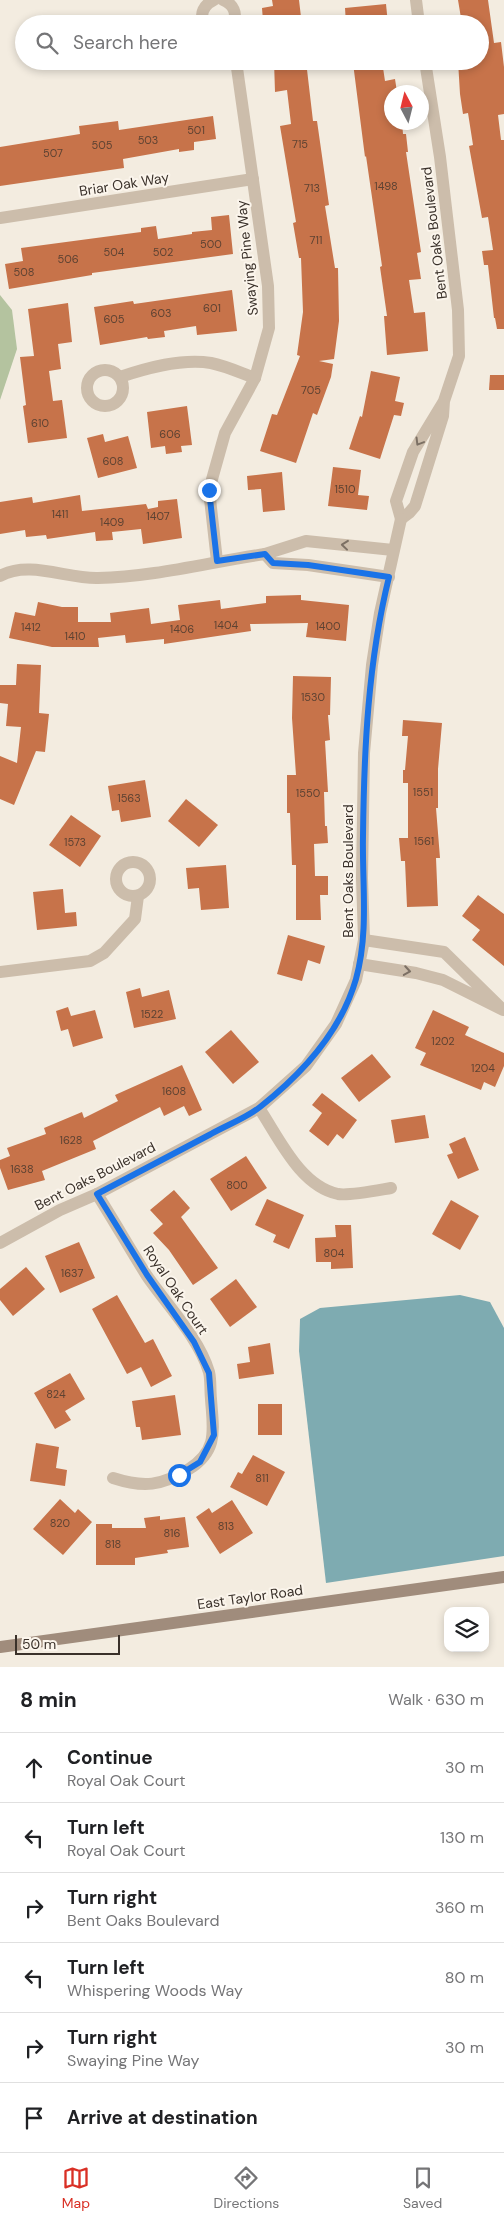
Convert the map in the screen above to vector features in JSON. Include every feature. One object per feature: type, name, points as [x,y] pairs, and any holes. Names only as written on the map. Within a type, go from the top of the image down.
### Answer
[{"type":"main road","name":"East Taylor Road","points":[[0,1647],[504,1577]]},
{"type":"street","points":[[202,15],[207,3],[214,0]]},
{"type":"street","points":[[223,0],[233,7],[236,15]]},
{"type":"street","points":[[416,0],[418,15]]},
{"type":"street","name":"Swaying Pine Way","points":[[217,561],[209,490],[225,434],[255,378],[269,328],[268,286],[237,70]]},
{"type":"street","name":"Bent Oaks Boulevard","points":[[0,1244],[60,1210],[97,1194],[259,1108],[306,1066],[336,1024],[356,980],[364,940],[362,878],[364,753],[372,665],[380,613],[401,519],[396,501],[413,452],[444,401],[459,356],[458,310],[440,157],[426,70]]},
{"type":"street","name":"Briar Oak Way","points":[[0,218],[253,180]]},
{"type":"street","points":[[120,377],[142,369],[189,362],[211,363],[255,378]]},
{"type":"street","name":"Bent Oaks Boulevard","points":[[401,519],[410,513],[415,506],[443,416],[444,401]]},
{"type":"street","points":[[0,576],[7,572],[24,569],[97,578],[164,571],[265,554],[306,541],[393,550]]},
{"type":"street","points":[[265,554],[273,563],[308,565],[389,577]]},
{"type":"street","points":[[0,972],[90,961],[104,953],[135,919],[138,896]]},
{"type":"street","points":[[364,940],[444,952],[503,1011]]},
{"type":"street","points":[[359,964],[416,973],[443,980],[503,1011]]},
{"type":"street","points":[[259,1108],[303,1175],[314,1184],[338,1194],[391,1188]]},
{"type":"street","name":"Royal Oak Court","points":[[97,1194],[147,1275],[202,1357],[209,1373],[214,1435],[200,1462],[179,1475],[158,1484],[133,1485],[113,1478]]},
{"type":"green space","points":[[0,295],[12,310],[17,349],[0,400]]},
{"type":"water","points":[[460,1295],[490,1302],[504,1328],[504,1556],[326,1583],[299,1351],[300,1319],[320,1308]]},
{"type":"building","points":[[272,0],[299,0],[301,15],[263,15],[262,8],[273,6]]},
{"type":"building","points":[[458,0],[488,0],[494,43],[501,42],[504,67],[504,114],[498,115],[501,140],[504,140],[504,329],[497,329],[488,265],[484,265],[482,251],[493,250],[488,217],[482,218],[469,146],[473,145],[468,113],[463,114],[459,70],[489,70],[489,15],[460,15]]},
{"type":"building","points":[[386,4],[387,15],[345,15],[345,8]]},
{"type":"building","points":[[274,70],[307,70],[313,121],[317,121],[329,205],[325,206],[335,268],[338,268],[339,321],[334,359],[319,361],[333,364],[331,377],[317,415],[313,413],[296,463],[260,451],[272,414],[277,415],[300,356],[297,355],[303,312],[301,258],[299,258],[293,223],[296,222],[280,126],[291,124],[287,90],[275,92]]},
{"type":"building","points":[[354,70],[383,70],[385,81],[395,79],[396,85],[384,85],[384,130],[403,130],[403,134],[406,134],[408,152],[406,152],[421,252],[417,253],[421,279],[409,280],[414,313],[425,312],[428,351],[387,355],[384,316],[387,316],[380,267],[382,266]]},
{"type":"building","points":[[213,116],[216,139],[194,142],[194,150],[179,152],[179,149],[123,159],[124,168],[0,186],[0,147],[80,134],[79,126],[118,121],[119,130]]},
{"type":"building","points":[[229,215],[233,254],[92,273],[92,275],[9,289],[5,264],[23,261],[21,248],[141,232],[141,228],[156,226],[158,239],[192,234],[192,232],[212,230],[211,217]]},
{"type":"building","points":[[232,290],[237,331],[197,335],[196,326],[164,331],[165,337],[148,339],[147,337],[100,345],[94,307],[133,301],[134,304]]},
{"type":"building","points":[[68,303],[72,342],[58,344],[61,369],[49,371],[53,401],[62,400],[67,438],[28,443],[23,406],[26,405],[20,357],[34,356],[28,309]]},
{"type":"building","points":[[371,371],[400,377],[395,401],[404,403],[401,416],[394,415],[380,459],[349,449],[360,416],[362,417]]},
{"type":"building","points":[[490,375],[504,375],[504,390],[489,390]]},
{"type":"building","points":[[187,406],[192,445],[181,446],[182,452],[166,454],[165,446],[151,448],[147,412]]},
{"type":"building","points":[[103,434],[105,442],[128,436],[137,468],[98,478],[87,438]]},
{"type":"building","points":[[333,467],[361,470],[358,495],[369,496],[367,510],[328,506]]},
{"type":"building","points":[[282,472],[285,510],[263,512],[261,489],[248,490],[247,476]]},
{"type":"building","points":[[80,495],[82,511],[146,504],[148,509],[158,507],[158,501],[177,499],[182,538],[143,544],[141,529],[112,532],[113,540],[96,541],[95,532],[47,539],[46,535],[26,537],[25,530],[0,534],[0,502],[32,497],[33,503]]},
{"type":"building","points":[[301,595],[301,600],[349,605],[346,641],[306,637],[308,623],[250,624],[251,631],[164,644],[164,639],[126,643],[125,635],[98,638],[99,647],[52,647],[9,638],[15,612],[35,616],[38,602],[62,607],[78,607],[78,622],[111,622],[110,613],[149,608],[151,624],[180,620],[178,605],[220,600],[221,609],[266,603],[266,596]]},
{"type":"building","points":[[17,664],[41,665],[39,713],[49,714],[45,752],[36,751],[14,805],[0,799],[0,756],[17,763],[21,727],[6,726],[8,704],[0,703],[0,685],[16,685]]},
{"type":"building","points":[[293,676],[331,677],[330,715],[328,715],[330,740],[325,741],[328,792],[324,792],[325,826],[327,826],[328,843],[314,844],[315,876],[328,876],[328,895],[320,895],[321,920],[296,920],[296,865],[292,865],[290,813],[287,813],[287,775],[296,775],[292,718]]},
{"type":"building","points":[[403,720],[442,723],[438,769],[438,808],[436,808],[440,858],[436,858],[438,906],[407,907],[405,861],[401,861],[399,838],[408,838],[408,783],[403,783],[403,770],[405,770],[408,736],[402,736]]},
{"type":"building","points":[[145,780],[151,817],[121,822],[119,810],[112,811],[108,786]]},
{"type":"building","points":[[186,799],[218,825],[199,847],[168,821]]},
{"type":"building","points":[[71,815],[101,836],[80,867],[49,845]]},
{"type":"building","points":[[226,865],[229,908],[201,910],[199,888],[188,889],[186,868]]},
{"type":"building","points":[[63,889],[65,913],[76,912],[77,926],[37,930],[33,892]]},
{"type":"building","points":[[478,895],[504,914],[504,966],[472,940],[480,930],[462,916]]},
{"type":"building","points":[[288,935],[325,946],[320,964],[308,960],[302,981],[277,974]]},
{"type":"building","points":[[140,988],[142,997],[169,990],[176,1019],[134,1028],[126,992]]},
{"type":"building","points":[[68,1007],[71,1016],[95,1010],[103,1038],[73,1047],[68,1029],[61,1031],[56,1011]]},
{"type":"building","points":[[433,1010],[469,1027],[465,1035],[504,1053],[504,1066],[495,1087],[484,1082],[481,1090],[420,1065],[426,1053],[415,1048]]},
{"type":"building","points":[[231,1030],[259,1062],[233,1084],[205,1052]]},
{"type":"building","points":[[372,1054],[391,1077],[359,1102],[341,1078]]},
{"type":"building","points":[[182,1065],[202,1110],[189,1116],[184,1106],[164,1116],[160,1107],[93,1141],[96,1149],[42,1171],[45,1180],[8,1190],[0,1168],[0,1160],[10,1156],[7,1148],[46,1134],[44,1128],[82,1112],[84,1118],[118,1101],[115,1095]]},
{"type":"building","points":[[322,1093],[357,1120],[343,1139],[337,1134],[328,1146],[309,1131],[322,1113],[312,1105]]},
{"type":"building","points":[[425,1115],[429,1138],[395,1143],[391,1120]]},
{"type":"building","points":[[465,1137],[479,1170],[458,1179],[447,1155],[453,1153],[449,1144]]},
{"type":"building","points":[[246,1156],[267,1188],[231,1211],[210,1179]]},
{"type":"building","points":[[174,1190],[190,1208],[181,1217],[218,1268],[193,1285],[169,1250],[153,1233],[163,1224],[150,1210]]},
{"type":"building","points":[[267,1199],[304,1215],[289,1249],[273,1242],[276,1235],[255,1225]]},
{"type":"building","points":[[451,1200],[479,1216],[460,1250],[432,1234]]},
{"type":"building","points":[[335,1225],[351,1225],[353,1268],[331,1269],[331,1262],[316,1262],[315,1238],[336,1237]]},
{"type":"building","points":[[79,1242],[95,1278],[60,1293],[45,1256]]},
{"type":"building","points":[[26,1267],[45,1289],[13,1316],[0,1300],[0,1289]]},
{"type":"building","points":[[236,1279],[257,1307],[230,1327],[210,1299]]},
{"type":"building","points":[[117,1295],[145,1343],[153,1339],[172,1376],[151,1387],[141,1367],[127,1374],[92,1309]]},
{"type":"building","points":[[270,1343],[274,1374],[239,1379],[237,1364],[250,1362],[248,1347]]},
{"type":"building","points":[[70,1373],[85,1399],[65,1411],[71,1420],[55,1429],[34,1393]]},
{"type":"building","points":[[175,1395],[181,1435],[142,1440],[140,1427],[136,1427],[132,1401]]},
{"type":"building","points":[[258,1404],[282,1404],[282,1435],[258,1435]]},
{"type":"building","points":[[36,1443],[59,1447],[56,1468],[67,1470],[65,1486],[30,1481]]},
{"type":"building","points":[[253,1455],[285,1472],[267,1506],[230,1487],[238,1472],[242,1474]]},
{"type":"building","points":[[60,1499],[75,1513],[78,1509],[92,1522],[63,1555],[33,1529]]},
{"type":"building","points":[[232,1500],[253,1533],[220,1554],[196,1517],[209,1508],[212,1513]]},
{"type":"building","points":[[160,1516],[160,1520],[185,1517],[189,1547],[167,1550],[168,1553],[135,1558],[135,1565],[96,1565],[96,1524],[112,1524],[112,1528],[146,1528],[144,1518]]},
{"type":"route","points":[[179,1475],[200,1462],[214,1435],[209,1373],[194,1342],[147,1275],[97,1194],[259,1108],[306,1066],[336,1024],[356,980],[364,940],[362,878],[364,753],[372,665],[380,613],[389,577],[308,565],[273,563],[265,554],[217,561],[209,490]]}]
